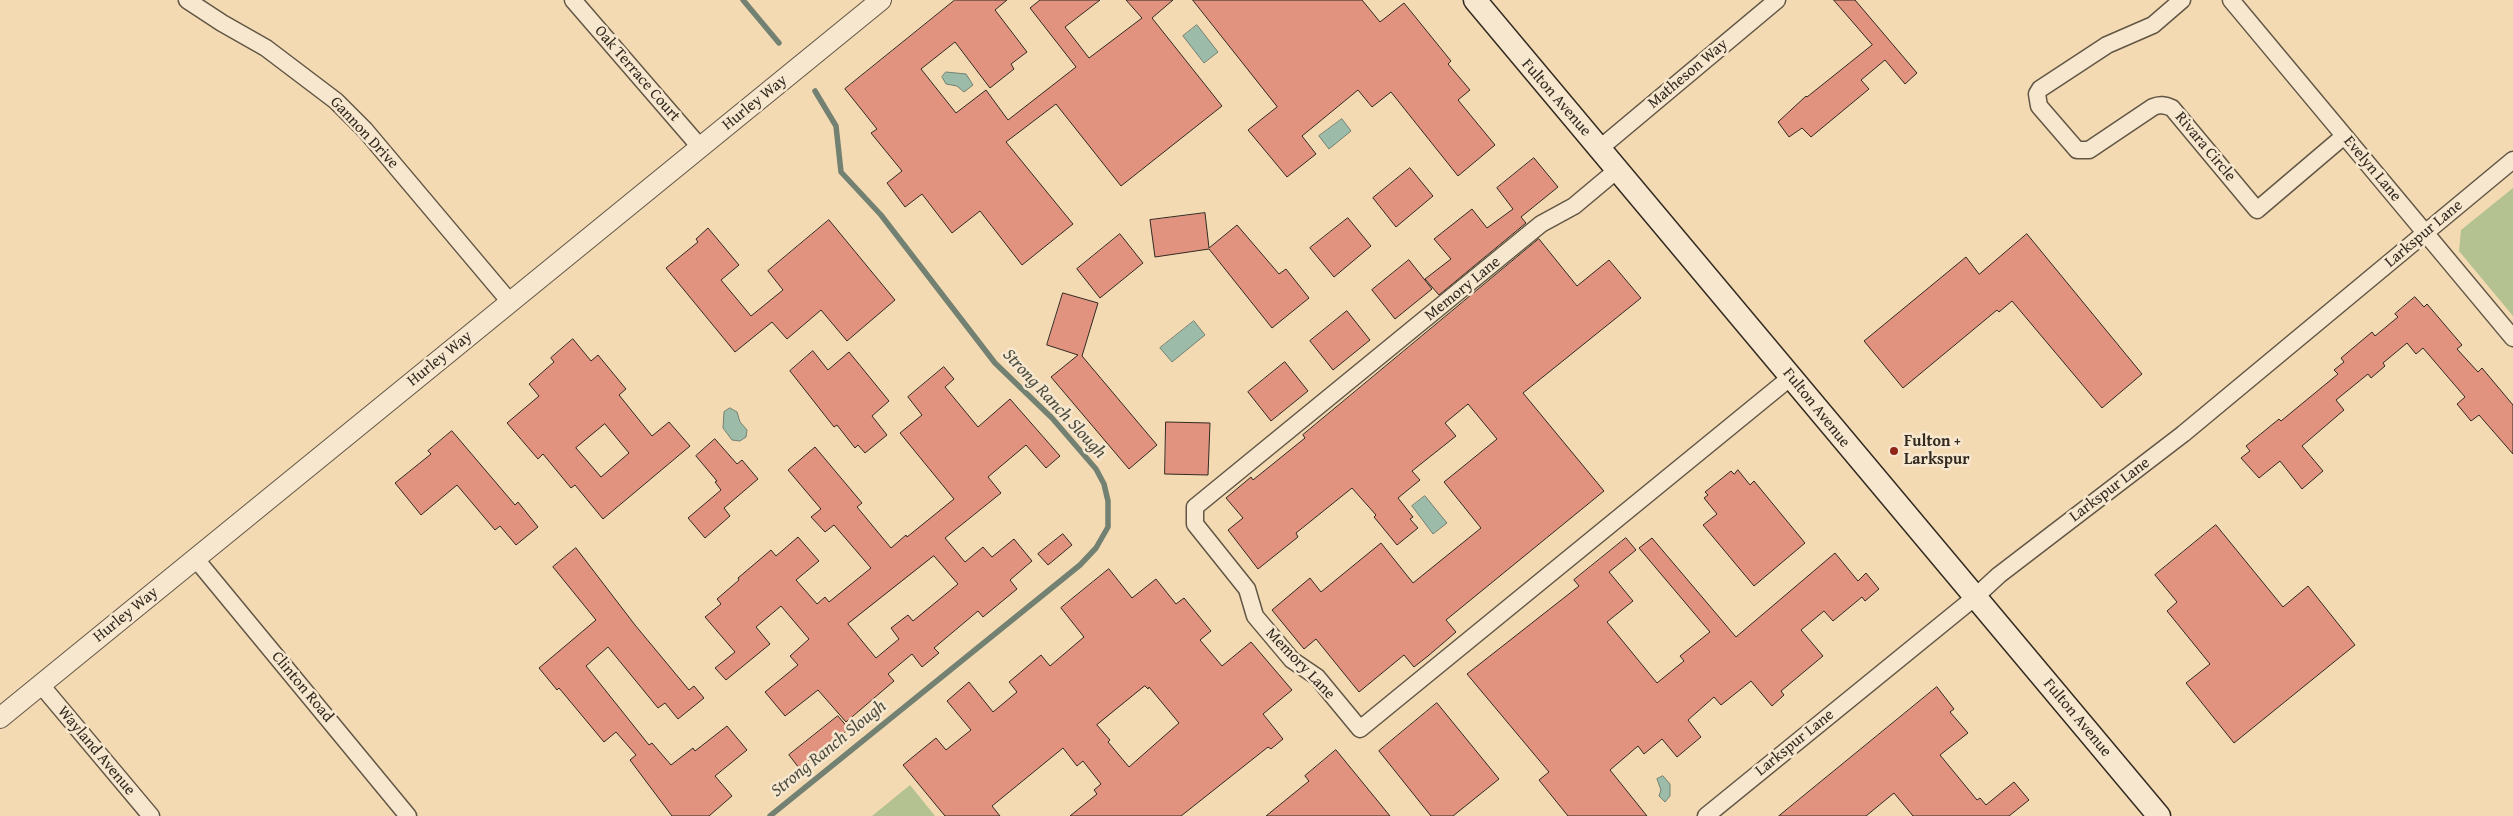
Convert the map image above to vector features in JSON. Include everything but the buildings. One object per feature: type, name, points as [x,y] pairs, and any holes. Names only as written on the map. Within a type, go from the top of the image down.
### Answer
[{"type":"main road","name":"Fulton Avenue","points":[[1475,0],[1974,598],[2159,816]]},
{"type":"street","name":"Gannon Drive","points":[[187,0],[215,19],[266,48],[336,101],[365,130],[510,302]]},
{"type":"street","name":"Oak Terrace Court","points":[[574,0],[700,148]]},
{"type":"street","name":"Hurley Way","points":[[0,718],[881,0]]},
{"type":"street","name":"Matheson Way","points":[[1599,148],[1777,0]]},
{"type":"street","name":"Rivara Circle","points":[[2182,0],[2153,25],[2107,44],[2040,90],[2037,94],[2039,106],[2077,150],[2090,150],[2153,107],[2159,105],[2167,106],[2172,108],[2257,210],[2344,136]]},
{"type":"street","name":"Evelyn Lane","points":[[2231,0],[2513,338]]},
{"type":"street","name":"Larkspur Lane","points":[[1706,816],[1974,598],[1999,575],[2183,434],[2513,160]]},
{"type":"street","name":"Memory Lane","points":[[1617,170],[1574,206],[1541,224],[1195,507],[1195,524],[1247,589],[1255,616],[1292,660],[1317,677],[1360,729],[1791,377]]},
{"type":"street","name":"Clinton Road","points":[[195,558],[408,816]]},
{"type":"street","name":"Wayland Avenue","points":[[41,685],[151,816]]},
{"type":"green space","points":[[2513,188],[2513,316],[2459,251],[2461,230]]},
{"type":"green space","points":[[910,785],[935,816],[872,816]]},
{"type":"shaded area","points":[[1197,25],[1218,52],[1204,63],[1183,36]]},
{"type":"shaded area","points":[[946,72],[966,74],[973,85],[964,92],[957,86],[946,84],[942,77]]},
{"type":"shaded area","points":[[1342,119],[1351,131],[1329,149],[1319,136]]},
{"type":"shaded area","points":[[1194,321],[1205,335],[1172,362],[1160,348]]},
{"type":"shaded area","points":[[730,408],[737,412],[740,422],[747,430],[746,437],[740,441],[732,440],[723,428],[724,412]]},
{"type":"shaded area","points":[[1425,496],[1447,523],[1433,534],[1412,506]]},
{"type":"shaded area","points":[[1663,776],[1670,784],[1670,796],[1665,802],[1659,796],[1661,790],[1657,779]]},
{"type":"waterway","name":"Strong Ranch Slough","points":[[743,0],[779,43]]},
{"type":"waterway","name":"Strong Ranch Slough","points":[[770,816],[1080,565],[1096,548],[1108,527],[1108,501],[1104,484],[1096,469],[1052,418],[995,363],[881,215],[841,172],[836,126],[815,91]]},
{"type":"place","name":"Fulton + Larkspur","points":[[1894,451]]}]
